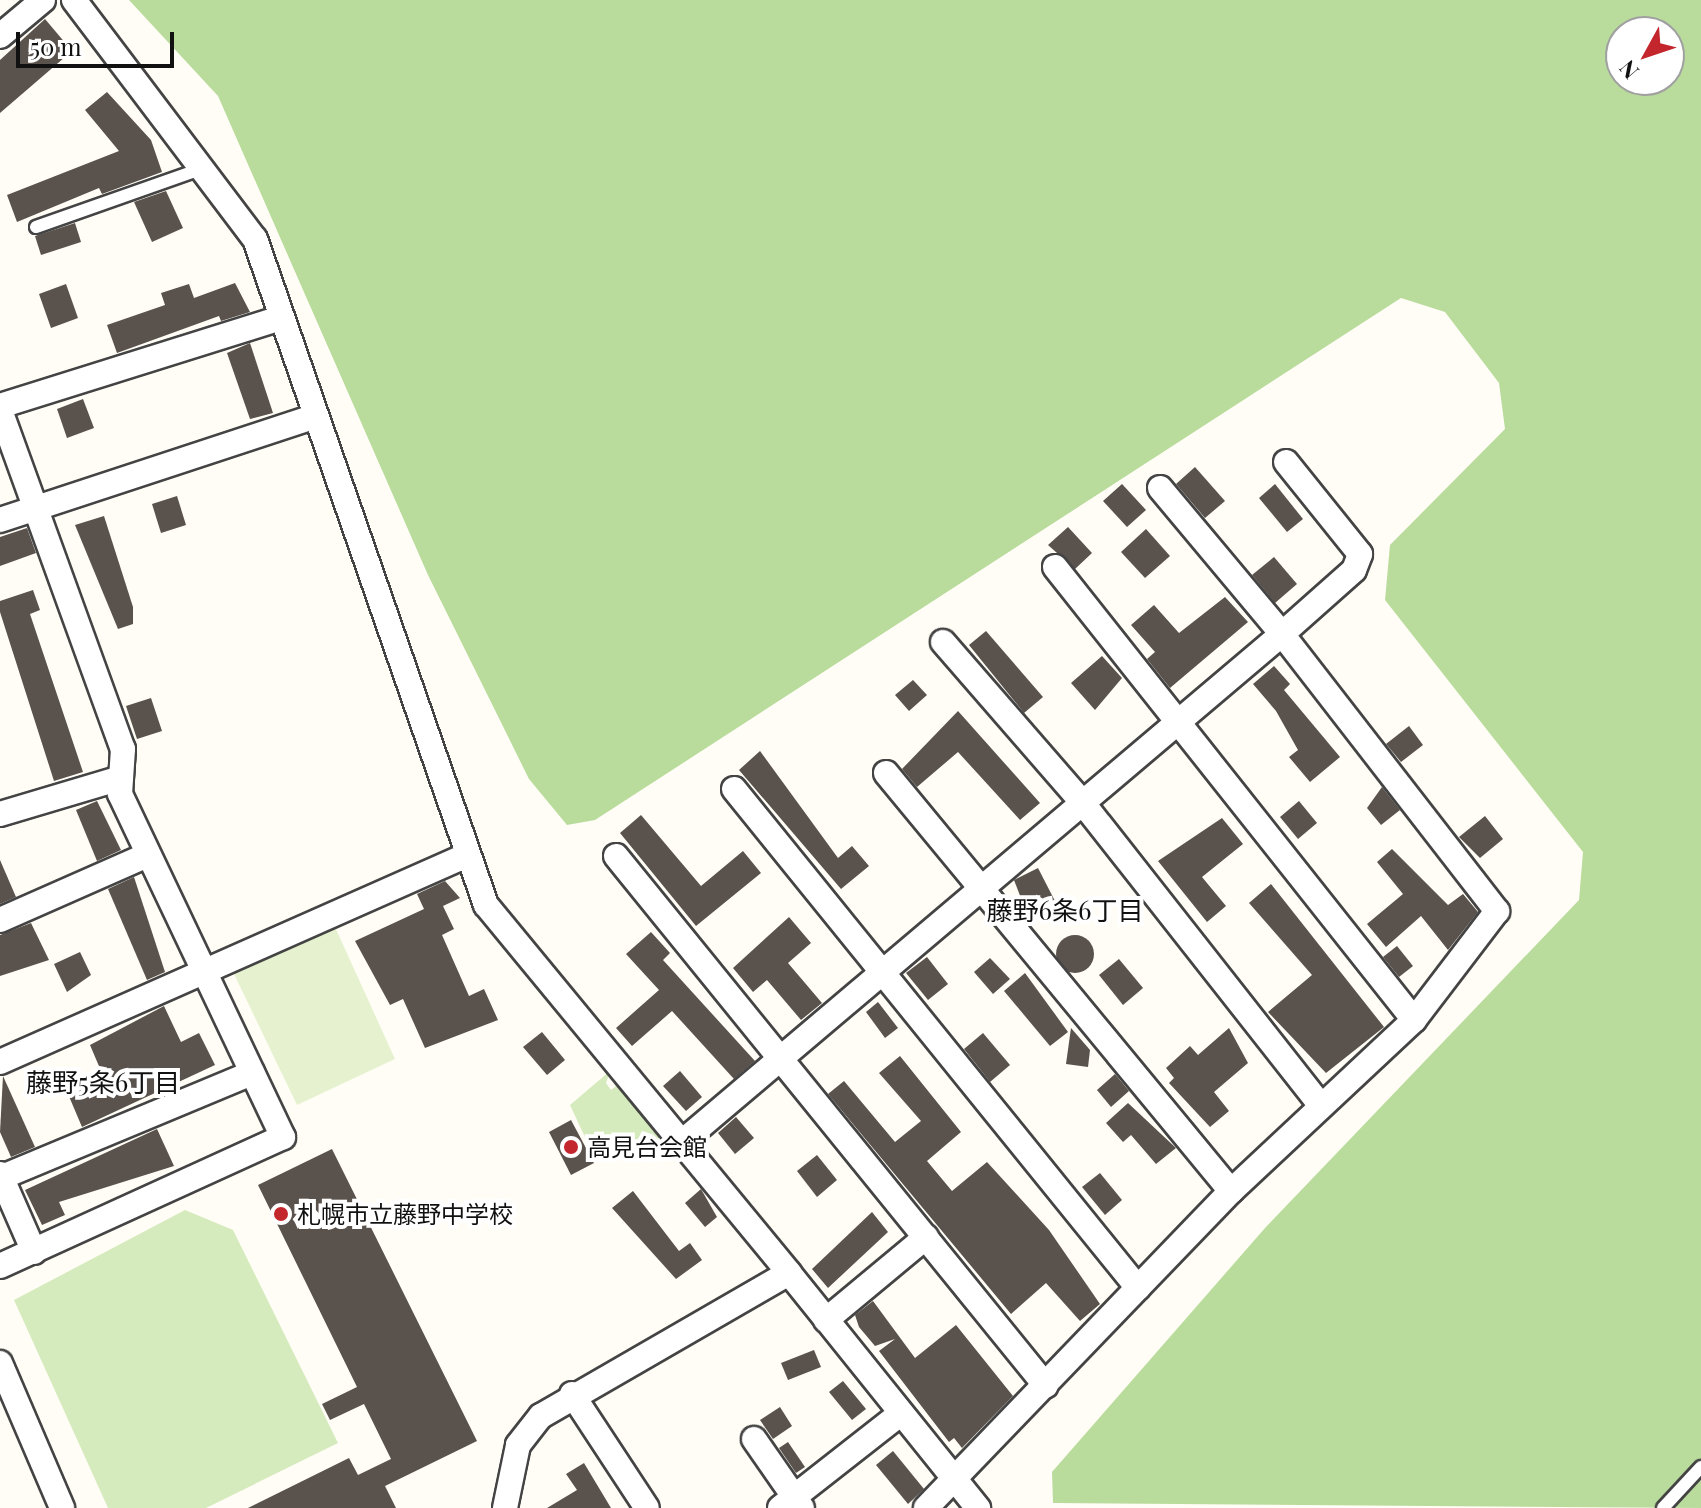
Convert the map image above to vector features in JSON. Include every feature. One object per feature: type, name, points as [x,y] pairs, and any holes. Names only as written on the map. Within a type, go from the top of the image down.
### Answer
[{"type":"street","points":[[0,36],[43,0]]},
{"type":"street","points":[[74,0],[207,167],[255,239],[465,856],[486,905],[978,1508]]},
{"type":"street","points":[[0,1266],[283,1137],[145,856],[120,794],[123,749],[0,408],[281,318]]},
{"type":"street","points":[[0,520],[314,417]]},
{"type":"street","points":[[682,1142],[1354,570],[1360,554],[1286,462]]},
{"type":"street","points":[[926,1508],[957,1482],[1231,1191],[1320,1104],[1414,1020],[1497,911],[1282,634],[1160,488]]},
{"type":"street","points":[[1055,567],[1414,1020]]},
{"type":"street","points":[[943,642],[1082,802],[1320,1104]]},
{"type":"street","points":[[886,773],[1231,1191]]},
{"type":"street","points":[[0,814],[121,778]]},
{"type":"street","points":[[734,789],[1138,1288]]},
{"type":"street","points":[[0,920],[145,856]]},
{"type":"street","points":[[0,1062],[465,856]]},
{"type":"street","points":[[616,856],[1046,1386]]},
{"type":"street","points":[[34,1252],[1,1175],[252,1073]]},
{"type":"street","points":[[826,1320],[926,1237]]},
{"type":"street","points":[[505,1508],[518,1445],[541,1416],[572,1394],[789,1273]]},
{"type":"street","points":[[0,1363],[62,1508]]},
{"type":"street","points":[[572,1394],[647,1508]]},
{"type":"street","points":[[754,1439],[792,1504],[900,1414]]},
{"type":"lane","points":[[36,227],[207,167]]},
{"type":"lane","points":[[1663,1508],[1701,1467]]},
{"type":"green space","points":[[129,0],[1701,0],[1701,1508],[1053,1503],[1052,1472],[1265,1228],[1579,900],[1583,852],[1385,600],[1390,545],[1505,429],[1499,383],[1445,312],[1401,298],[595,820],[567,825],[529,779],[428,575],[218,96]]},
{"type":"green space","points":[[335,927],[395,1059],[297,1105],[234,974]]},
{"type":"green space","points":[[610,1071],[606,1083],[611,1090],[620,1083],[668,1139],[596,1161],[570,1105]]},
{"type":"green space","points":[[185,1210],[233,1230],[338,1443],[206,1508],[108,1508],[14,1300]]},
{"type":"building","points":[[45,19],[72,51],[0,113],[0,60]]},
{"type":"building","points":[[107,92],[151,140],[162,172],[102,194],[99,188],[17,222],[7,195],[119,151],[85,110]]},
{"type":"building","points":[[166,191],[183,228],[152,242],[134,202]]},
{"type":"building","points":[[75,223],[81,242],[41,255],[35,236]]},
{"type":"building","points":[[235,283],[250,312],[221,321],[219,316],[117,353],[107,325],[165,305],[161,293],[189,284],[194,298]]},
{"type":"building","points":[[66,284],[78,318],[51,328],[39,294]]},
{"type":"building","points":[[250,343],[273,413],[250,419],[227,353]]},
{"type":"building","points":[[83,399],[94,428],[67,438],[57,409]]},
{"type":"building","points":[[1195,467],[1225,501],[1205,518],[1176,484]]},
{"type":"building","points":[[1122,484],[1146,510],[1127,527],[1103,501]]},
{"type":"building","points":[[1275,484],[1303,519],[1287,532],[1259,498]]},
{"type":"building","points":[[177,496],[186,525],[161,533],[152,504]]},
{"type":"building","points":[[104,516],[133,607],[133,624],[118,629],[75,525]]},
{"type":"building","points":[[1068,527],[1092,553],[1075,569],[1048,545]]},
{"type":"building","points":[[27,528],[36,553],[0,566],[0,537]]},
{"type":"building","points":[[1146,529],[1170,556],[1145,578],[1121,552]]},
{"type":"building","points":[[1274,557],[1297,584],[1275,603],[1252,575]]},
{"type":"building","points":[[33,590],[40,610],[30,614],[83,772],[54,781],[0,612],[0,601]]},
{"type":"building","points":[[1225,597],[1248,622],[1170,688],[1147,659],[1155,652],[1131,625],[1154,605],[1179,633]]},
{"type":"building","points":[[986,631],[1043,697],[1024,713],[969,645]]},
{"type":"building","points":[[1102,656],[1122,678],[1095,710],[1071,683]]},
{"type":"building","points":[[1274,666],[1290,684],[1284,690],[1340,757],[1310,782],[1289,757],[1298,750],[1276,711],[1253,684]]},
{"type":"building","points":[[913,680],[927,695],[909,711],[895,695]]},
{"type":"building","points":[[151,698],[162,731],[137,739],[126,706]]},
{"type":"building","points":[[958,711],[1040,803],[1020,820],[958,752],[917,787],[902,769]]},
{"type":"building","points":[[1409,726],[1423,745],[1401,762],[1386,744]]},
{"type":"building","points":[[760,751],[838,858],[852,846],[869,866],[841,889],[739,770]]},
{"type":"building","points":[[1382,787],[1400,810],[1381,825],[1367,808]]},
{"type":"building","points":[[97,801],[121,850],[97,861],[76,810]]},
{"type":"building","points":[[1299,801],[1317,823],[1298,839],[1280,817]]},
{"type":"building","points":[[641,815],[701,886],[743,851],[761,873],[696,926],[620,833]]},
{"type":"building","points":[[1485,816],[1503,839],[1480,858],[1459,837]]},
{"type":"building","points":[[1222,818],[1243,844],[1202,877],[1226,906],[1207,922],[1158,861]]},
{"type":"building","points":[[1392,849],[1448,905],[1463,894],[1478,912],[1448,950],[1421,916],[1386,947],[1367,924],[1403,894],[1377,862]]},
{"type":"building","points":[[0,860],[16,897],[0,904]]},
{"type":"building","points":[[1038,868],[1057,905],[1029,919],[1014,880]]},
{"type":"building","points":[[134,877],[165,972],[147,980],[108,889]]},
{"type":"building","points":[[445,881],[460,898],[443,906],[454,929],[442,935],[469,996],[484,989],[498,1020],[425,1048],[403,999],[390,1005],[355,941],[424,909],[417,894]]},
{"type":"building","points":[[1271,884],[1384,1027],[1326,1073],[1268,1012],[1312,975],[1249,903]]},
{"type":"building","points":[[789,917],[811,943],[788,963],[822,1003],[801,1020],[767,980],[753,992],[733,968]]},
{"type":"building","points":[[31,923],[49,960],[0,976],[0,935]]},
{"type":"building","points":[[651,932],[670,953],[663,960],[755,1061],[734,1079],[672,1011],[632,1046],[616,1028],[659,990],[626,954]]},
{"type":"building","points":[[1075,935],[1088,941],[1094,954],[1088,967],[1075,973],[1062,967],[1056,954],[1062,941]]},
{"type":"building","points":[[1397,946],[1413,966],[1399,977],[1383,957]]},
{"type":"building","points":[[80,952],[91,975],[67,992],[54,964]]},
{"type":"building","points":[[927,957],[948,984],[928,1000],[906,973]]},
{"type":"building","points":[[990,958],[1010,979],[993,994],[974,972]]},
{"type":"building","points":[[1119,959],[1143,988],[1123,1005],[1099,975]]},
{"type":"building","points":[[1025,973],[1068,1032],[1050,1046],[1004,991]]},
{"type":"building","points":[[878,1002],[898,1028],[885,1038],[866,1012]]},
{"type":"building","points":[[164,1006],[181,1042],[199,1033],[215,1065],[82,1127],[68,1094],[104,1078],[90,1045]]},
{"type":"building","points":[[1071,1028],[1090,1050],[1088,1067],[1066,1064]]},
{"type":"building","points":[[1229,1028],[1248,1063],[1214,1092],[1229,1111],[1210,1127],[1169,1083],[1174,1078],[1166,1068],[1190,1046],[1198,1055]]},
{"type":"building","points":[[542,1032],[565,1060],[547,1075],[523,1047]]},
{"type":"building","points":[[983,1033],[1010,1065],[990,1082],[964,1049]]},
{"type":"building","points":[[900,1056],[961,1132],[927,1161],[952,1191],[987,1162],[1049,1230],[1100,1304],[1080,1321],[1046,1283],[1011,1314],[828,1094],[844,1081],[895,1142],[921,1121],[879,1073]]},
{"type":"building","points":[[680,1071],[702,1097],[686,1111],[663,1086]]},
{"type":"building","points":[[1115,1074],[1129,1091],[1111,1107],[1097,1090]]},
{"type":"building","points":[[3,1076],[35,1147],[11,1157],[0,1132]]},
{"type":"building","points":[[1128,1103],[1176,1148],[1156,1164],[1131,1135],[1123,1142],[1106,1123]]},
{"type":"building","points":[[736,1117],[754,1138],[735,1154],[718,1133]]},
{"type":"building","name":"高見台会館","points":[[571,1120],[594,1163],[571,1175],[549,1132]]},
{"type":"building","points":[[157,1129],[174,1166],[59,1202],[65,1215],[42,1225],[25,1190]]},
{"type":"building","points":[[332,1149],[477,1441],[385,1486],[396,1508],[248,1508],[349,1458],[358,1475],[391,1459],[364,1404],[330,1420],[322,1404],[357,1387],[258,1185]]},
{"type":"building","points":[[817,1155],[837,1180],[817,1197],[797,1171]]},
{"type":"building","points":[[1100,1173],[1122,1200],[1105,1215],[1082,1187]]},
{"type":"building","points":[[701,1189],[717,1217],[705,1227],[685,1203]]},
{"type":"building","points":[[633,1191],[679,1251],[690,1243],[702,1260],[676,1279],[612,1208]]},
{"type":"building","points":[[872,1212],[888,1232],[828,1288],[812,1269]]},
{"type":"building","points":[[873,1301],[915,1358],[956,1325],[1013,1396],[962,1448],[954,1438],[949,1442],[879,1351],[895,1339],[875,1346],[859,1327],[855,1315]]},
{"type":"building","points":[[814,1350],[821,1367],[788,1380],[781,1363]]},
{"type":"building","points":[[843,1381],[866,1409],[852,1420],[829,1392]]},
{"type":"building","points":[[780,1407],[792,1426],[773,1439],[760,1420]]},
{"type":"building","points":[[788,1442],[805,1467],[796,1473],[779,1448]]},
{"type":"building","points":[[893,1451],[924,1489],[908,1504],[876,1465]]},
{"type":"building","points":[[584,1463],[611,1508],[547,1508],[577,1490],[566,1474]]},
{"type":"place","name":"高見台会館","points":[[571,1147]]},
{"type":"place","name":"札幌市立藤野中学校","points":[[281,1214]]},
{"type":"district","name":"藤野6条6丁目","points":[[1065,910]]},
{"type":"district","name":"藤野5条6丁目","points":[[103,1082]]}]
